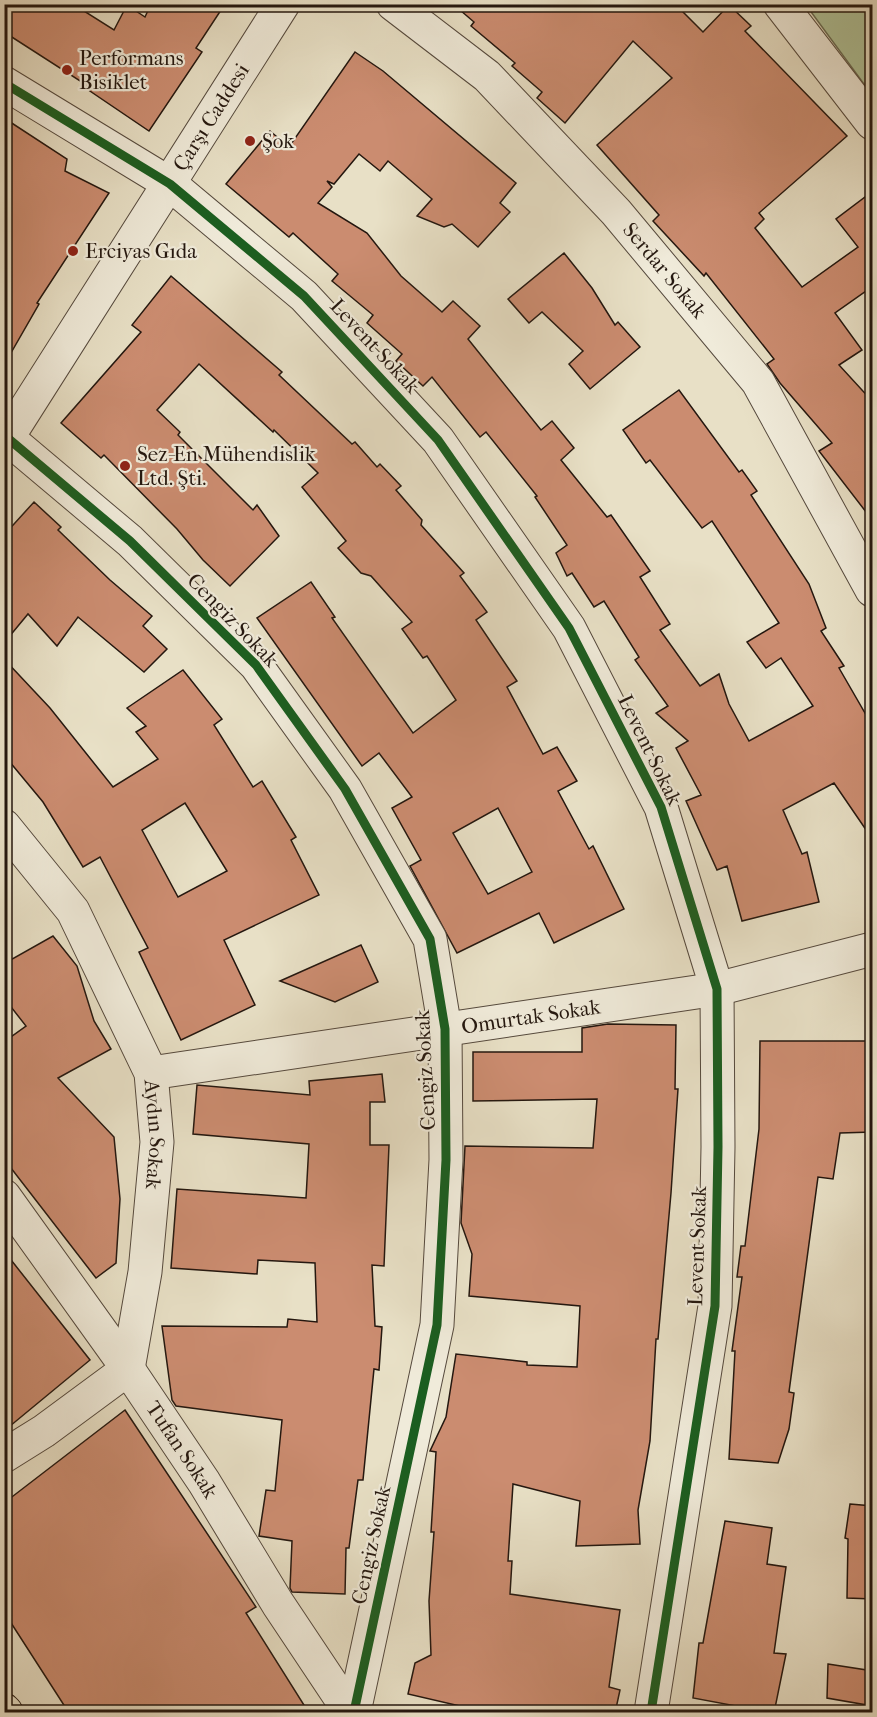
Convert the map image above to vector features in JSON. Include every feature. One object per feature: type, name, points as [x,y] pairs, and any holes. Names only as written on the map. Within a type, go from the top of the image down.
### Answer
[{"type":"street","name":"Çarşı Caddesi","points":[[6,438],[283,4]]},
{"type":"street","name":"Serdar Sokak","points":[[393,4],[487,76],[616,212],[758,382],[873,590]]},
{"type":"street","points":[[780,4],[873,123]]},
{"type":"street","name":"Levent Sokak","points":[[4,83],[170,183],[304,296],[438,440],[569,628],[660,807],[717,989],[715,1306],[651,1713]]},
{"type":"street","name":"Cengiz Sokak","points":[[6,438],[130,541],[256,664],[345,789],[430,939],[446,1029],[446,1160],[437,1325],[352,1713]]},
{"type":"street","name":"Aydın Sokak","points":[[4,826],[73,911],[151,1073],[157,1142],[145,1272],[128,1369]]},
{"type":"street","name":"Omurtak Sokak","points":[[151,1073],[717,989],[873,950]]},
{"type":"street","name":"Tufan Sokak","points":[[4,1196],[128,1369],[204,1482],[278,1604],[352,1713]]},
{"type":"street","points":[[4,1456],[44,1431],[128,1369]]},
{"type":"green space","points":[[806,5],[872,5],[872,95]]},
{"type":"building","points":[[4,4],[73,4],[114,30],[127,5],[145,17],[151,4],[225,4],[196,48],[202,52],[149,131],[84,87],[85,84],[4,32]]},
{"type":"building","points":[[453,4],[675,4],[703,32],[729,5],[751,26],[745,31],[847,136],[759,213],[764,219],[755,228],[802,287],[858,247],[836,219],[873,191],[873,286],[835,313],[862,350],[839,365],[873,402],[873,521],[819,451],[832,443],[780,383],[767,364],[774,359],[706,273],[704,276],[653,221],[659,215],[597,145],[672,78],[633,41],[565,123],[537,98],[542,92],[512,66],[515,63],[471,26],[474,22]]},
{"type":"building","points":[[355,52],[383,71],[516,183],[500,203],[510,212],[478,247],[452,224],[444,227],[417,216],[432,199],[388,161],[380,171],[359,154],[334,184],[327,181],[332,187],[318,203],[367,233],[401,276],[442,312],[453,301],[480,326],[468,339],[541,430],[552,421],[574,448],[561,460],[607,517],[611,515],[650,571],[640,577],[670,624],[660,630],[700,686],[719,674],[729,704],[749,741],[813,706],[781,658],[766,668],[747,642],[779,623],[712,521],[702,528],[650,460],[646,463],[623,430],[679,390],[739,472],[742,470],[757,491],[751,495],[809,584],[826,628],[821,631],[844,666],[839,668],[873,727],[873,840],[834,783],[783,810],[802,854],[807,852],[819,902],[742,921],[727,866],[717,870],[686,801],[701,795],[676,748],[688,741],[656,713],[668,706],[635,660],[639,657],[604,601],[594,607],[572,573],[567,576],[556,553],[567,545],[535,497],[537,496],[486,432],[480,437],[432,377],[423,386],[396,361],[402,354],[367,323],[373,315],[332,281],[338,274],[293,233],[289,237],[226,184],[270,131],[289,147]]},
{"type":"building","points":[[4,118],[67,159],[65,171],[109,193],[37,303],[39,304],[4,365]]},
{"type":"building","points":[[564,253],[592,288],[615,325],[618,322],[640,347],[590,389],[569,364],[583,351],[542,312],[529,323],[508,299]]},
{"type":"building","points":[[171,276],[282,372],[279,375],[352,444],[355,442],[377,467],[380,464],[401,486],[396,490],[422,520],[421,525],[464,573],[460,576],[487,612],[476,620],[517,681],[507,687],[543,754],[557,747],[577,781],[558,791],[589,849],[593,846],[624,909],[554,943],[539,913],[457,953],[410,866],[421,860],[392,808],[412,797],[379,753],[362,766],[257,618],[311,582],[335,617],[332,618],[413,733],[456,700],[427,656],[423,658],[402,629],[412,622],[371,576],[361,573],[338,548],[346,541],[302,487],[318,473],[274,430],[273,432],[199,364],[157,410],[180,432],[178,435],[253,510],[257,505],[279,536],[230,586],[104,455],[101,458],[61,423],[141,332],[132,325]],"holes":[[[498,808],[532,872],[488,894],[453,833]]]},
{"type":"building","points":[[34,502],[61,527],[58,530],[152,616],[143,626],[167,649],[144,672],[78,617],[57,646],[28,614],[4,643],[4,535]]},
{"type":"building","points":[[4,659],[50,708],[113,787],[158,759],[136,732],[146,726],[127,708],[183,670],[222,719],[214,725],[253,787],[262,781],[296,837],[291,840],[319,895],[224,940],[255,1005],[181,1040],[139,952],[148,948],[100,857],[83,867],[43,802],[4,755]],"holes":[[[185,803],[227,871],[178,897],[142,830]]]},
{"type":"building","points":[[53,936],[77,966],[94,1021],[111,1049],[58,1078],[114,1137],[120,1199],[116,1263],[96,1278],[4,1159],[4,1042],[26,1026],[4,998],[4,981],[11,977],[5,963]]},
{"type":"building","points":[[361,945],[378,982],[335,1002],[280,981]]},
{"type":"building","points":[[608,1024],[676,1025],[675,1089],[678,1089],[671,1193],[658,1339],[656,1339],[650,1441],[638,1510],[640,1544],[576,1546],[580,1501],[513,1484],[508,1561],[512,1561],[510,1594],[620,1610],[609,1687],[620,1690],[615,1713],[490,1713],[408,1694],[415,1663],[431,1655],[429,1601],[436,1452],[430,1451],[446,1417],[456,1354],[527,1362],[527,1365],[577,1367],[580,1306],[469,1296],[472,1254],[461,1223],[465,1146],[593,1148],[597,1099],[473,1101],[473,1052],[582,1052],[582,1028]]},
{"type":"building","points":[[760,1041],[873,1041],[873,1132],[840,1133],[833,1179],[818,1177],[789,1392],[794,1393],[789,1429],[778,1463],[729,1459],[735,1351],[732,1351],[742,1277],[737,1277],[741,1246],[745,1246],[759,1129]]},
{"type":"building","points":[[382,1074],[385,1102],[370,1102],[370,1145],[389,1145],[384,1266],[372,1265],[375,1326],[382,1327],[379,1370],[374,1369],[363,1480],[358,1480],[349,1548],[346,1548],[345,1594],[292,1592],[290,1588],[292,1541],[259,1536],[266,1490],[275,1491],[282,1420],[176,1406],[172,1400],[162,1326],[287,1327],[288,1319],[317,1322],[315,1263],[258,1260],[257,1274],[171,1268],[177,1189],[306,1198],[309,1144],[193,1134],[197,1085],[310,1095],[309,1081]]},
{"type":"building","points":[[4,1251],[90,1360],[4,1431]]},
{"type":"building","points":[[125,1410],[256,1607],[246,1613],[309,1713],[69,1713],[4,1612],[4,1503]]},
{"type":"building","points":[[850,1504],[873,1506],[873,1599],[847,1598],[848,1539],[845,1538]]},
{"type":"building","points":[[725,1521],[772,1528],[767,1564],[786,1567],[774,1653],[786,1654],[774,1713],[693,1698],[699,1643],[703,1643]]},
{"type":"building","points":[[828,1664],[873,1671],[873,1706],[827,1698]]},
{"type":"cycle path","points":[[4,83],[170,184],[304,296],[438,440],[569,628],[661,807],[717,989],[718,1147],[715,1306],[651,1712]]},
{"type":"cycle path","points":[[4,435],[130,541],[256,665],[345,789],[430,939],[445,1029],[446,1160],[437,1325],[354,1712]]},
{"type":"place","name":"Performans Bisiklet","points":[[67,70]]},
{"type":"place","name":"Şok","points":[[250,141]]},
{"type":"place","name":"Erciyas Gıda","points":[[73,251]]},
{"type":"place","name":"Sez-En Mühendislik Ltd. Şti.","points":[[125,466]]}]
